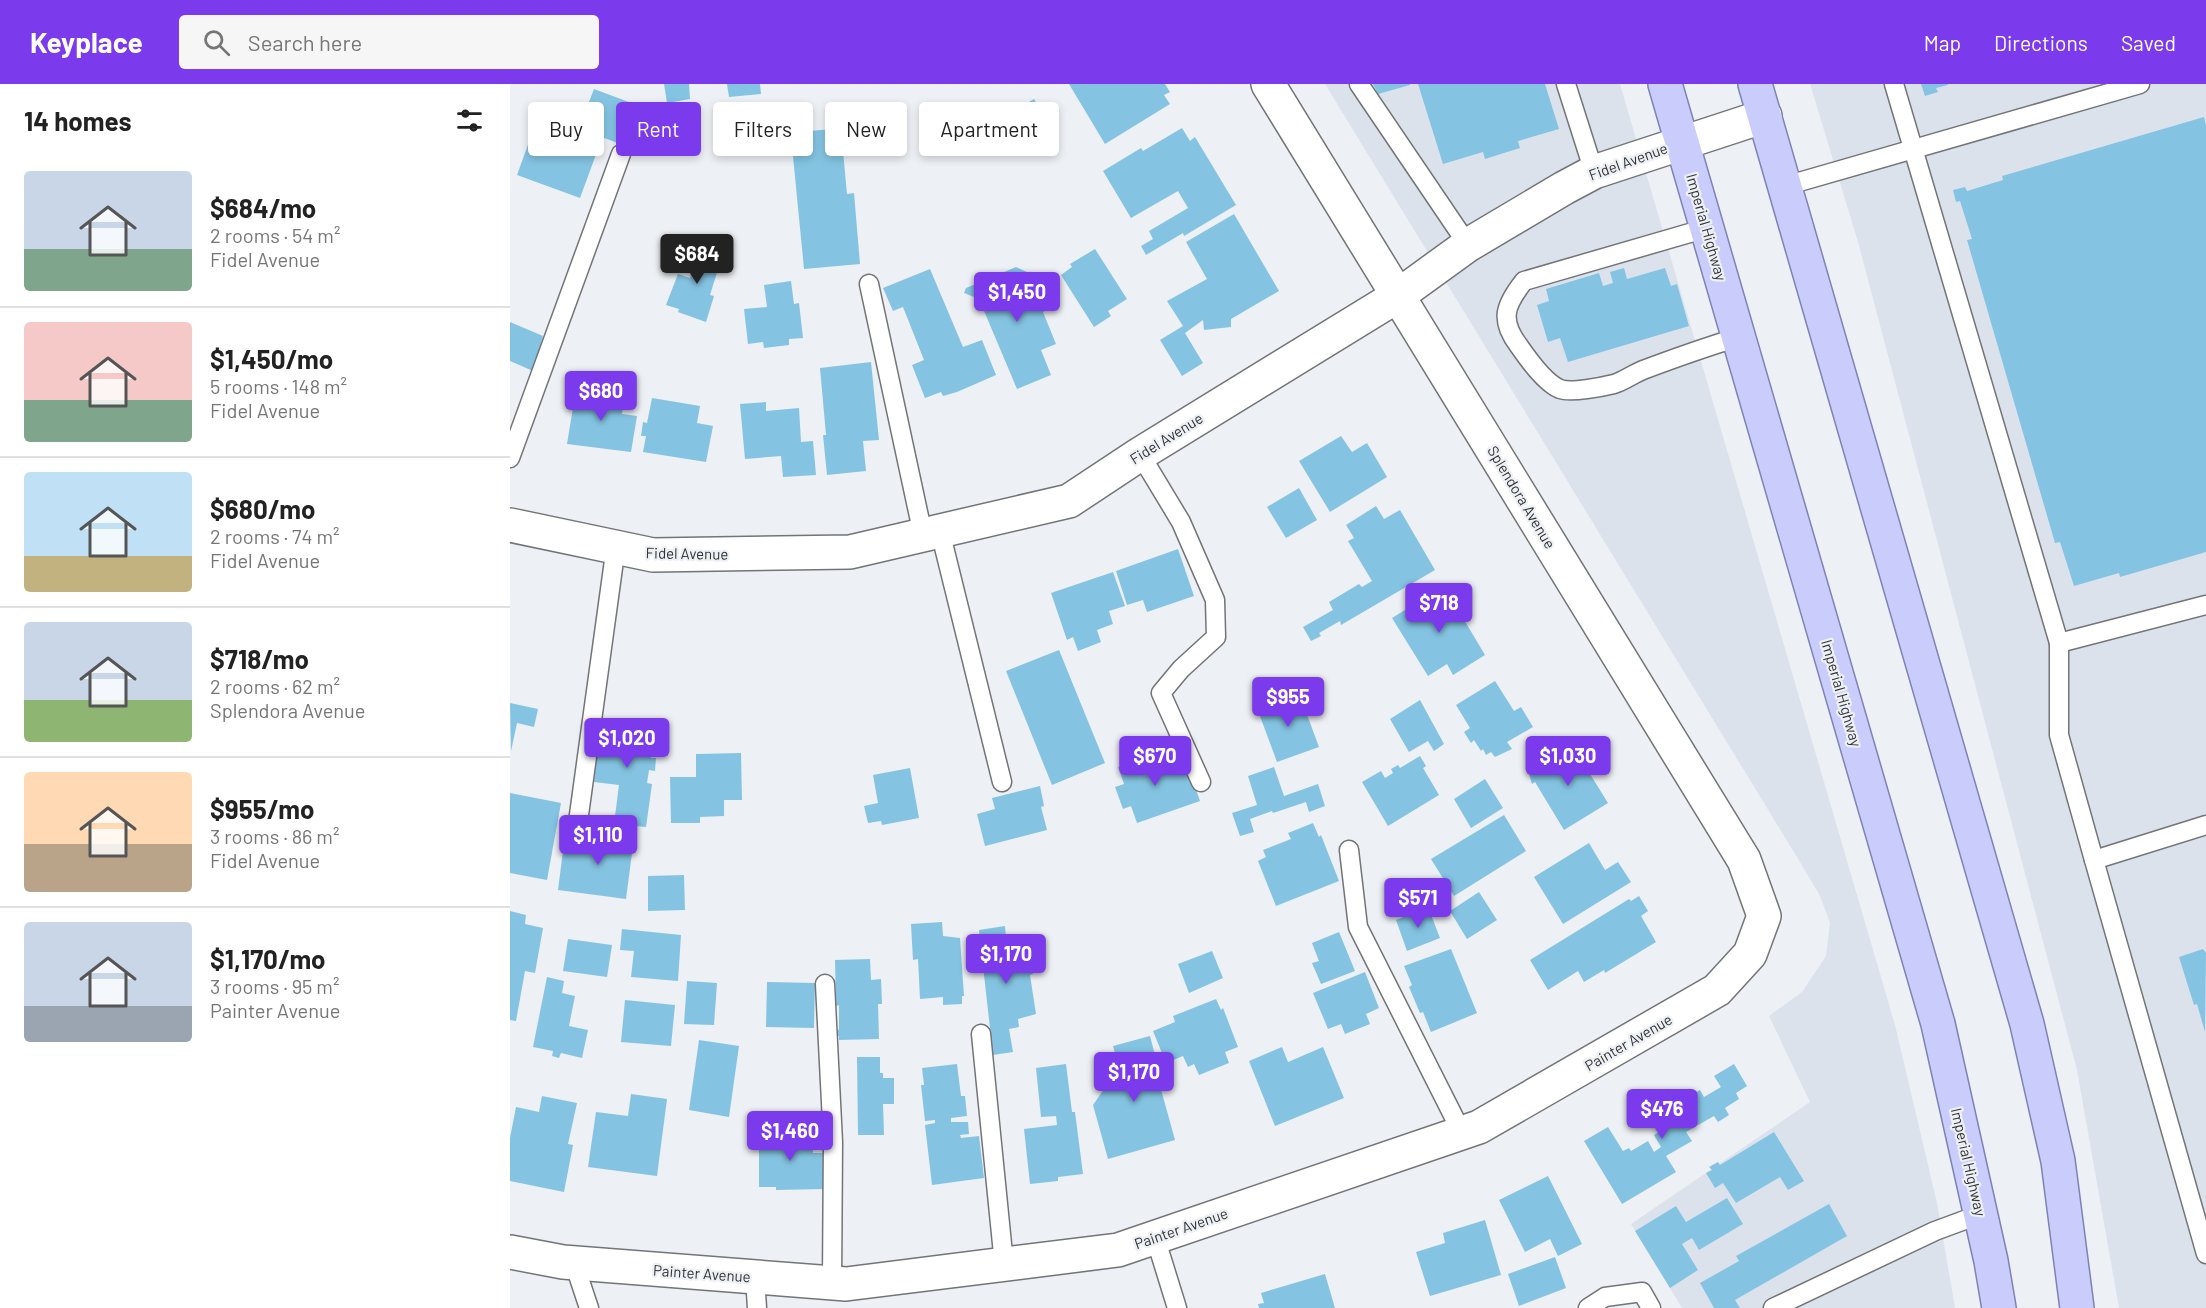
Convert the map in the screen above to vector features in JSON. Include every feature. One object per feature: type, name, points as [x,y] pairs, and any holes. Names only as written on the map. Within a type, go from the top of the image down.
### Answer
[{"type":"main road","name":"Imperial Highway","points":[[1665,84],[1938,1023],[1981,1214],[1999,1308]]},
{"type":"main road","points":[[1755,84],[2027,1024],[2058,1161],[2077,1308]]},
{"type":"street","name":"Splendora Avenue","points":[[1268,84],[1744,860],[1764,916]]},
{"type":"street","name":"Fidel Avenue","points":[[510,525],[653,555],[850,552],[1069,501],[1140,454],[1399,295],[1468,245],[1593,172],[1764,116]]},
{"type":"street","name":"Painter Avenue","points":[[510,1252],[756,1293],[1118,1250],[1479,1127],[1717,990],[1750,954],[1764,916]]},
{"type":"lane","points":[[1359,84],[1468,245]]},
{"type":"lane","points":[[1566,84],[1593,172]]},
{"type":"lane","points":[[1894,84],[2060,643],[2059,735],[2206,1254]]},
{"type":"lane","points":[[1785,186],[2140,84]]},
{"type":"lane","points":[[510,458],[620,156]]},
{"type":"lane","points":[[1707,228],[1524,281],[1510,299],[1506,312],[1512,336],[1537,371],[1560,389],[1587,389],[1616,384],[1693,351],[1738,337]]},
{"type":"lane","points":[[869,284],[931,533],[1002,782]]},
{"type":"lane","points":[[1140,454],[1181,522],[1215,600],[1216,637],[1181,669],[1161,693],[1200,782]]},
{"type":"lane","points":[[578,822],[616,546]]},
{"type":"lane","points":[[2060,643],[2206,605]]},
{"type":"lane","points":[[2094,860],[2206,825]]},
{"type":"lane","points":[[1349,850],[1358,927],[1462,1133]]},
{"type":"lane","points":[[825,984],[833,1142],[832,1283]]},
{"type":"lane","points":[[981,1034],[1004,1264]]},
{"type":"lane","points":[[1773,1308],[1935,1231],[1981,1214]]},
{"type":"lane","points":[[1155,1237],[1177,1308]]},
{"type":"lane","points":[[574,1263],[589,1308]]},
{"type":"lane","points":[[1587,1308],[1605,1297],[1647,1300]]},
{"type":"shaded area","points":[[1325,84],[1620,84],[1895,1025],[1937,1203],[1955,1308],[1682,1308],[1631,1224],[1810,1102],[1769,1016],[1802,992],[1826,956],[1830,923],[1820,896],[1800,862]]},
{"type":"shaded area","points":[[1810,84],[2206,84],[2206,1308],[2119,1308],[2077,1070],[1858,242]]},
{"type":"building","points":[[664,84],[689,84],[690,99],[667,102]]},
{"type":"building","points":[[727,84],[760,84],[761,94],[729,97]]},
{"type":"building","points":[[1069,84],[1165,84],[1170,92],[1164,95],[1170,104],[1105,144]]},
{"type":"building","points":[[1373,84],[1410,84],[1410,85],[1378,94]]},
{"type":"building","points":[[1418,84],[1545,84],[1559,129],[1518,141],[1520,148],[1485,159],[1483,152],[1443,164]]},
{"type":"building","points":[[1921,84],[1948,85],[1936,88],[1938,92],[1925,96]]},
{"type":"building","points":[[594,89],[629,102],[616,102],[616,142],[604,138],[604,102],[589,102]]},
{"type":"building","points":[[2204,117],[2206,125],[2206,552],[2120,577],[2119,573],[2074,586],[2060,542],[2055,543],[1967,240],[1972,239],[1960,201],[1956,202],[1953,190],[1965,187],[1967,191],[2003,180],[2002,176]]},
{"type":"building","points":[[1182,128],[1190,141],[1195,137],[1236,205],[1184,236],[1183,233],[1146,255],[1141,246],[1153,239],[1149,231],[1188,208],[1178,191],[1131,218],[1103,171],[1141,148],[1143,151]]},
{"type":"building","points":[[825,130],[825,156],[843,156],[847,194],[854,193],[860,264],[804,269],[793,156],[813,156],[813,131]]},
{"type":"building","points":[[528,145],[528,156],[595,156],[580,198],[517,175]]},
{"type":"building","points":[[1234,214],[1279,291],[1231,319],[1231,327],[1204,330],[1203,320],[1185,333],[1203,363],[1182,376],[1160,340],[1183,326],[1167,301],[1207,279],[1186,242]]},
{"type":"building","points":[[701,243],[724,250],[710,295],[714,296],[706,322],[666,305],[678,274],[690,278]]},
{"type":"building","points":[[1095,249],[1127,299],[1108,311],[1111,316],[1094,327],[1061,275],[1072,267],[1070,264]]},
{"type":"building","points":[[1016,267],[1029,273],[1056,344],[1041,350],[1051,375],[1017,389],[979,299],[964,293],[966,288]]},
{"type":"building","points":[[1624,268],[1627,279],[1665,268],[1671,286],[1677,284],[1689,326],[1568,362],[1560,338],[1548,342],[1537,305],[1549,301],[1546,289],[1599,273],[1603,286],[1613,283],[1610,272]]},
{"type":"building","points":[[930,269],[963,347],[982,340],[996,375],[957,392],[943,396],[941,392],[925,398],[912,365],[924,360],[903,307],[893,311],[883,288]]},
{"type":"building","points":[[791,281],[794,304],[799,303],[803,338],[789,339],[789,345],[764,348],[763,342],[748,344],[744,309],[767,307],[764,285]]},
{"type":"building","points":[[510,322],[543,336],[533,371],[510,361]]},
{"type":"building","points":[[871,362],[879,440],[863,441],[866,471],[827,475],[820,368]]},
{"type":"building","points":[[576,389],[624,397],[622,414],[637,416],[631,452],[567,444]]},
{"type":"building","points":[[652,398],[700,406],[697,423],[713,426],[706,462],[643,452],[646,436],[641,436],[643,422],[647,423]]},
{"type":"building","points":[[766,402],[766,411],[799,408],[801,442],[813,441],[816,475],[783,477],[781,456],[745,459],[740,404]]},
{"type":"building","points":[[1341,436],[1352,452],[1367,443],[1387,477],[1330,512],[1299,461]]},
{"type":"building","points":[[1299,488],[1317,520],[1286,538],[1267,507]]},
{"type":"building","points":[[1376,506],[1384,519],[1400,510],[1435,570],[1341,625],[1340,621],[1319,633],[1321,636],[1311,641],[1303,627],[1333,610],[1329,602],[1359,584],[1362,587],[1372,581],[1348,541],[1354,538],[1346,525]]},
{"type":"building","points":[[1178,549],[1194,596],[1147,612],[1143,600],[1127,605],[1116,571]]},
{"type":"building","points":[[1113,572],[1125,606],[1109,611],[1113,624],[1097,630],[1101,642],[1078,651],[1073,637],[1067,640],[1051,593]]},
{"type":"building","points":[[1444,586],[1485,655],[1453,675],[1447,664],[1428,676],[1392,618]]},
{"type":"building","points":[[1059,650],[1105,763],[1052,785],[1006,671]]},
{"type":"building","points":[[1495,681],[1514,711],[1521,707],[1533,727],[1507,742],[1512,749],[1495,757],[1491,752],[1486,755],[1483,749],[1481,751],[1474,740],[1471,743],[1464,732],[1470,728],[1456,705]]},
{"type":"building","points":[[1299,693],[1319,747],[1277,762],[1257,708]]},
{"type":"building","points":[[1420,700],[1444,744],[1434,751],[1428,741],[1409,752],[1390,719]]},
{"type":"building","points":[[510,703],[538,709],[534,727],[517,723],[511,751]]},
{"type":"building","points":[[601,721],[654,728],[651,758],[656,758],[655,771],[649,770],[647,783],[652,784],[646,827],[614,824],[619,785],[594,782]]},
{"type":"building","points":[[1572,744],[1584,764],[1588,762],[1594,772],[1590,774],[1608,803],[1564,830],[1535,782],[1532,784],[1528,771]]},
{"type":"building","points":[[1165,750],[1172,772],[1188,766],[1200,801],[1137,823],[1131,806],[1123,809],[1115,787],[1124,784],[1118,767]]},
{"type":"building","points":[[741,753],[742,800],[724,800],[724,816],[700,817],[700,823],[671,823],[670,777],[696,777],[696,754]]},
{"type":"building","points":[[1420,756],[1426,766],[1423,768],[1439,795],[1388,826],[1362,782],[1381,771],[1385,778],[1393,773],[1391,769],[1398,765],[1400,768]]},
{"type":"building","points":[[1274,767],[1284,796],[1318,784],[1325,806],[1309,812],[1306,802],[1273,813],[1272,811],[1250,819],[1254,832],[1240,836],[1232,813],[1257,805],[1248,776]]},
{"type":"building","points":[[910,768],[919,818],[882,825],[881,821],[868,823],[864,806],[878,803],[873,775]]},
{"type":"building","points":[[1485,779],[1503,808],[1471,828],[1454,799]]},
{"type":"building","points":[[1040,786],[1044,806],[1041,807],[1047,830],[985,846],[977,814],[995,809],[992,798]]},
{"type":"building","points":[[510,793],[561,803],[547,880],[510,873]]},
{"type":"building","points":[[1504,815],[1526,851],[1454,896],[1431,859]]},
{"type":"building","points":[[1313,823],[1319,837],[1321,835],[1339,881],[1276,906],[1258,861],[1266,857],[1263,850],[1291,839],[1288,833]]},
{"type":"building","points":[[582,831],[634,838],[626,899],[558,890],[563,851],[579,853]]},
{"type":"building","points":[[1589,843],[1605,870],[1618,862],[1631,882],[1563,924],[1534,877]]},
{"type":"building","points":[[684,875],[685,910],[648,911],[648,876]]},
{"type":"building","points":[[1479,892],[1497,920],[1467,939],[1450,911]]},
{"type":"building","points":[[1639,896],[1648,911],[1641,916],[1656,942],[1605,973],[1604,970],[1584,982],[1578,971],[1548,990],[1530,960],[1629,899],[1631,901]]},
{"type":"building","points":[[1428,907],[1440,938],[1407,951],[1396,920]]},
{"type":"building","points":[[510,911],[526,915],[525,924],[543,928],[535,973],[525,971],[516,1021],[510,1020]]},
{"type":"building","points":[[942,922],[943,936],[960,938],[964,996],[962,996],[962,1004],[943,1005],[943,997],[920,999],[918,959],[913,960],[911,924]]},
{"type":"building","points":[[1005,926],[1006,938],[1025,935],[1029,966],[1031,965],[1033,974],[1030,975],[1036,1014],[1018,1019],[1019,1027],[1009,1029],[1013,1052],[993,1055],[979,930]]},
{"type":"building","points":[[622,929],[681,935],[678,981],[631,977],[634,951],[620,950]]},
{"type":"building","points":[[1339,932],[1355,971],[1321,984],[1312,963],[1319,961],[1312,943]]},
{"type":"building","points":[[568,939],[612,945],[607,977],[563,971]]},
{"type":"building","points":[[1451,949],[1477,1013],[1431,1032],[1409,987],[1412,985],[1404,966]]},
{"type":"building","points":[[2203,949],[2206,953],[2205,1032],[2179,957]]},
{"type":"building","points":[[1212,951],[1223,978],[1189,993],[1178,964]]},
{"type":"building","points":[[870,959],[871,980],[881,979],[882,1004],[878,1004],[879,1039],[839,1040],[836,1029],[839,1030],[839,1005],[836,1006],[835,960]]},
{"type":"building","points":[[1365,972],[1379,1008],[1366,1014],[1370,1024],[1345,1034],[1341,1024],[1328,1029],[1313,993]]},
{"type":"building","points":[[547,977],[564,981],[562,993],[575,996],[569,1026],[588,1030],[582,1058],[561,1053],[559,1058],[552,1056],[553,1051],[533,1047]]},
{"type":"building","points":[[687,981],[717,983],[714,1025],[684,1024]]},
{"type":"building","points":[[767,982],[815,983],[814,1028],[766,1027]]},
{"type":"building","points":[[1216,999],[1221,1010],[1223,1008],[1238,1047],[1225,1052],[1229,1063],[1199,1075],[1194,1064],[1188,1067],[1183,1056],[1166,1063],[1153,1031],[1175,1022],[1173,1016]]},
{"type":"building","points":[[625,1000],[675,1005],[671,1046],[621,1042]]},
{"type":"building","points":[[1150,1036],[1160,1074],[1157,1075],[1175,1140],[1108,1159],[1093,1105],[1104,1089],[1122,1079],[1113,1046]]},
{"type":"building","points":[[699,1040],[739,1046],[729,1117],[689,1110]]},
{"type":"building","points":[[1282,1047],[1288,1062],[1323,1047],[1344,1098],[1275,1126],[1249,1061]]},
{"type":"building","points":[[857,1057],[880,1057],[880,1073],[883,1073],[883,1078],[894,1078],[894,1104],[883,1104],[884,1135],[858,1135]]},
{"type":"building","points":[[957,1064],[961,1096],[965,1096],[967,1116],[951,1118],[951,1122],[968,1122],[969,1134],[960,1135],[961,1138],[979,1136],[984,1178],[932,1185],[925,1125],[935,1123],[935,1120],[925,1121],[921,1085],[924,1085],[922,1068]]},
{"type":"building","points":[[1066,1064],[1083,1174],[1058,1177],[1058,1181],[1030,1184],[1024,1129],[1057,1125],[1056,1116],[1041,1117],[1036,1068]]},
{"type":"building","points":[[1734,1064],[1747,1086],[1736,1093],[1739,1099],[1725,1108],[1729,1115],[1718,1122],[1714,1116],[1686,1132],[1692,1141],[1666,1156],[1676,1172],[1622,1204],[1584,1141],[1608,1127],[1623,1151],[1629,1148],[1631,1151],[1648,1141],[1654,1152],[1661,1147],[1654,1135],[1677,1121],[1669,1108],[1700,1090],[1704,1097],[1721,1087],[1714,1076]]},
{"type":"building","points":[[631,1094],[667,1099],[657,1176],[588,1167],[596,1112],[628,1116]]},
{"type":"building","points":[[542,1096],[577,1103],[568,1144],[573,1145],[564,1192],[510,1181],[510,1138],[516,1107],[539,1112]]},
{"type":"building","points":[[763,1132],[813,1132],[813,1153],[824,1153],[824,1189],[776,1190],[776,1187],[759,1187],[759,1141],[762,1141]]},
{"type":"building","points":[[1774,1132],[1804,1181],[1788,1190],[1780,1177],[1736,1203],[1723,1183],[1715,1188],[1706,1173],[1712,1170],[1709,1167],[1718,1162],[1720,1165]]},
{"type":"building","points":[[1548,1176],[1582,1244],[1558,1256],[1550,1239],[1525,1252],[1499,1200]]},
{"type":"building","points":[[1727,1198],[1743,1224],[1699,1250],[1692,1238],[1682,1244],[1698,1270],[1670,1288],[1635,1231],[1676,1206],[1686,1222]]},
{"type":"building","points":[[1829,1204],[1847,1236],[1735,1300],[1740,1308],[1714,1308],[1700,1283],[1739,1261],[1736,1256]]},
{"type":"building","points":[[1485,1220],[1501,1275],[1430,1296],[1416,1252],[1445,1243],[1443,1233]]},
{"type":"building","points":[[1555,1257],[1566,1288],[1519,1306],[1508,1274]]},
{"type":"building","points":[[1325,1274],[1335,1308],[1259,1308],[1258,1304],[1264,1303],[1261,1293]]}]
